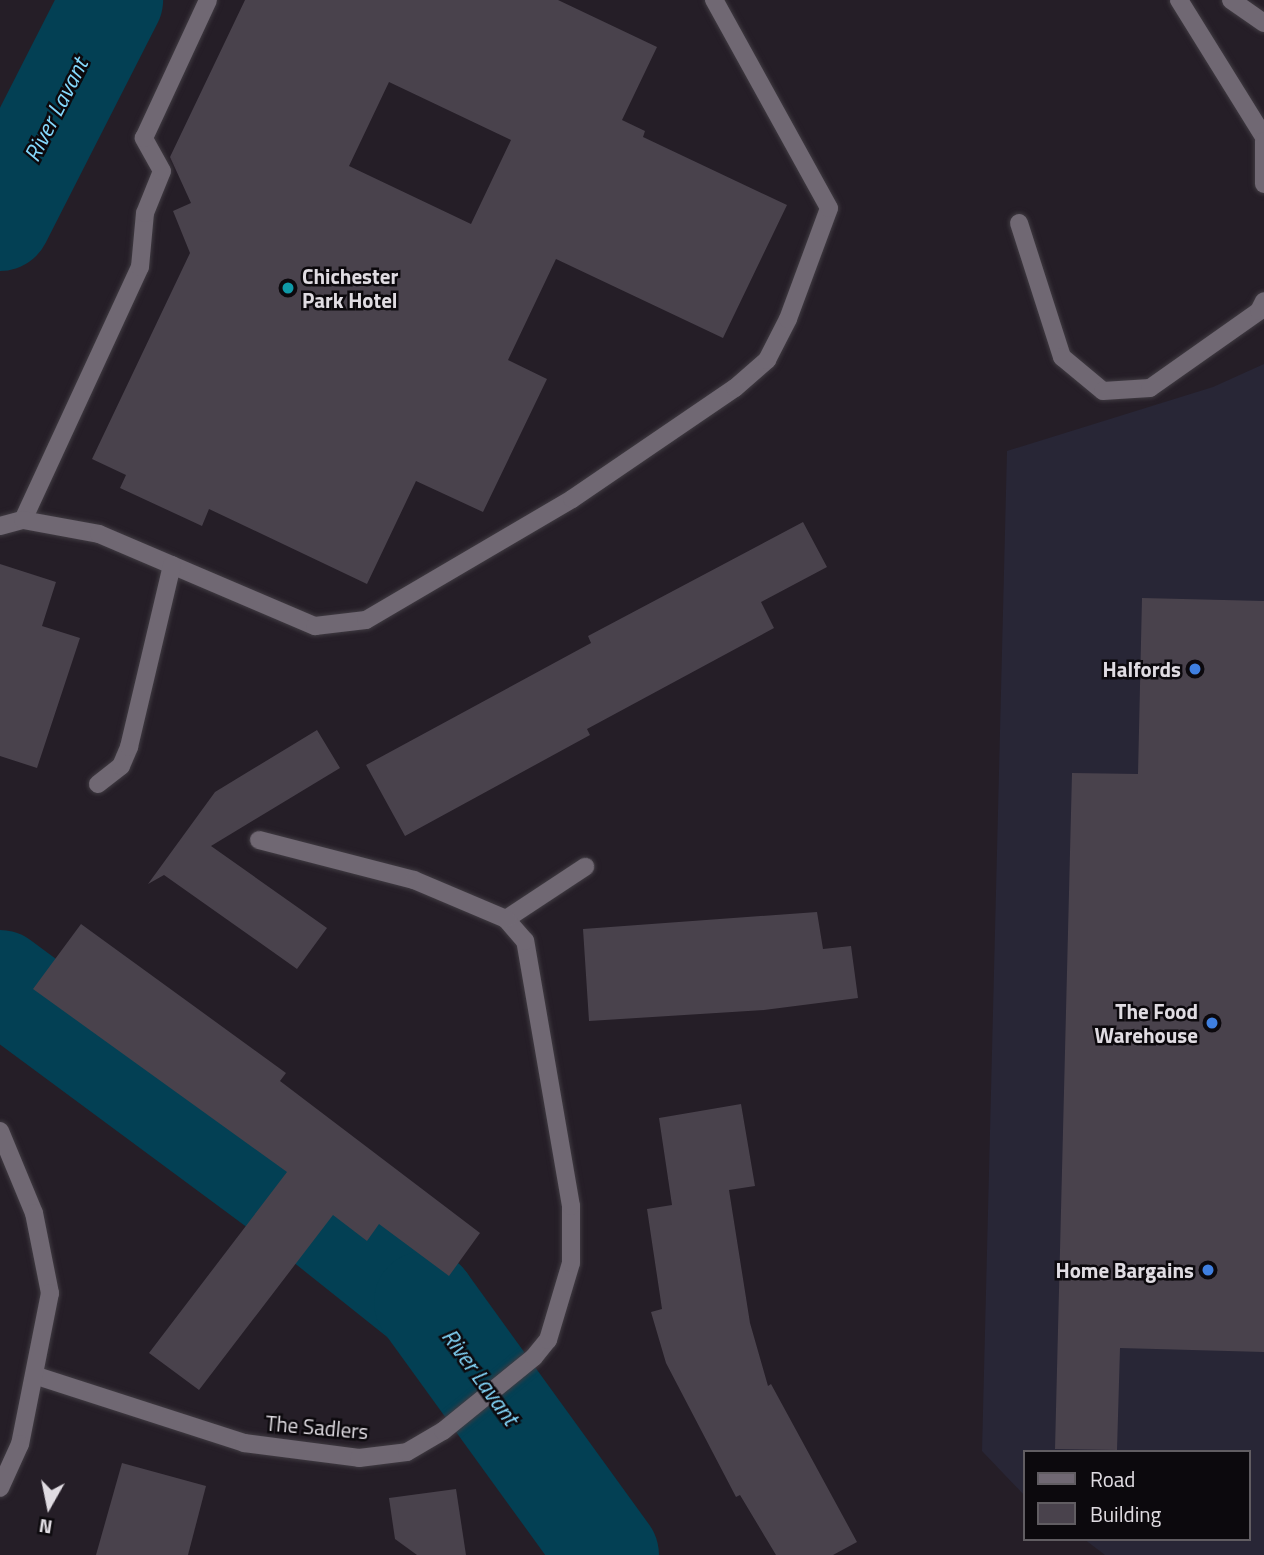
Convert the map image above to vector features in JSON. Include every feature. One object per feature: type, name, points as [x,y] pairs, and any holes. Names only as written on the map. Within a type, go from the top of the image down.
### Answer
[{"type":"street","points":[[23,520],[140,267],[145,213],[162,171],[144,138],[208,0]]},
{"type":"street","points":[[0,526],[23,520],[99,534],[315,626],[366,620],[572,499],[735,388],[767,360],[798,295],[829,208],[715,0]]},
{"type":"street","points":[[1179,0],[1264,139],[1264,184]]},
{"type":"street","points":[[1231,0],[1264,23]]},
{"type":"street","points":[[1019,223],[1062,358],[1104,391],[1150,388],[1259,311],[1264,301]]},
{"type":"street","points":[[98,784],[121,766],[129,747],[172,565]]},
{"type":"street","points":[[259,840],[414,880],[506,919],[585,867]]},
{"type":"street","name":"The Sadlers","points":[[37,1376],[244,1443],[309,1454],[359,1458],[407,1452],[443,1431],[534,1357],[548,1340],[571,1263],[571,1206],[525,941],[506,919]]},
{"type":"street","points":[[0,1131],[34,1213],[50,1293],[37,1376],[20,1444],[0,1488]]},
{"type":"shaded area","points":[[1264,364],[1264,1555],[1105,1555],[1087,1541],[1250,1541],[1250,1450],[1023,1450],[1023,1494],[982,1451],[1007,451],[1213,387]]},
{"type":"building","name":"Chichester Park Hotel","points":[[245,0],[558,0],[657,47],[622,120],[645,131],[643,137],[787,205],[723,338],[556,259],[508,360],[547,379],[483,512],[416,481],[367,584],[209,509],[202,526],[120,488],[126,475],[92,459],[190,253],[173,211],[191,203],[170,157]],"holes":[[[389,82],[511,140],[471,224],[349,166]]]},
{"type":"building","points":[[803,522],[827,567],[761,602],[774,628],[587,729],[590,735],[405,836],[366,765],[591,643],[588,636]]},
{"type":"building","points":[[0,564],[56,582],[42,626],[80,638],[37,768],[0,756]]},
{"type":"building","points":[[1142,598],[1264,601],[1264,1352],[1120,1348],[1117,1450],[1055,1449],[1072,773],[1138,774]]},
{"type":"building","points":[[317,730],[340,768],[211,846],[327,928],[297,969],[164,875],[148,884],[215,792]]},
{"type":"building","points":[[817,912],[823,949],[851,946],[858,998],[764,1010],[589,1021],[583,929]]},
{"type":"building","points":[[81,924],[286,1073],[280,1081],[480,1233],[449,1276],[379,1224],[367,1241],[333,1215],[199,1390],[149,1353],[287,1172],[33,989]]},
{"type":"building","points":[[741,1104],[755,1186],[729,1190],[750,1323],[768,1386],[771,1384],[857,1542],[833,1555],[776,1555],[740,1495],[736,1497],[666,1363],[651,1312],[662,1309],[647,1209],[672,1205],[659,1118]]},
{"type":"building","points":[[122,1463],[206,1486],[188,1555],[96,1555]]},
{"type":"building","points":[[456,1489],[466,1555],[417,1555],[395,1539],[389,1498]]},
{"type":"waterway","name":"River Lavant","points":[[0,220],[112,0]]},
{"type":"waterway","name":"River Lavant","points":[[0,981],[277,1186]]},
{"type":"waterway","name":"River Lavant","points":[[326,1223],[425,1302],[608,1555]]},
{"type":"place","name":"Chichester Park Hotel","points":[[288,288]]},
{"type":"place","name":"Halfords","points":[[1195,669]]},
{"type":"place","name":"The Food Warehouse","points":[[1212,1023]]},
{"type":"place","name":"Home Bargains","points":[[1208,1270]]}]
